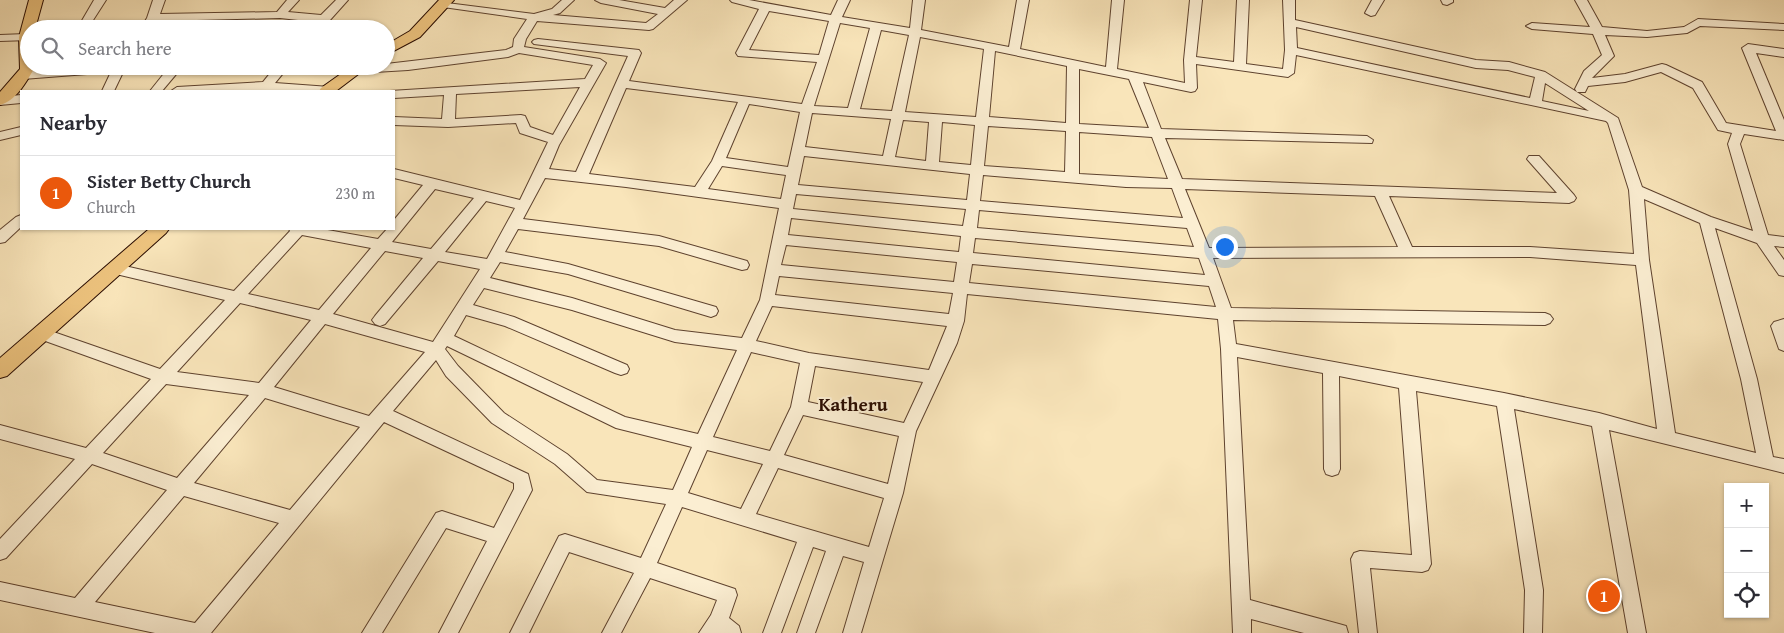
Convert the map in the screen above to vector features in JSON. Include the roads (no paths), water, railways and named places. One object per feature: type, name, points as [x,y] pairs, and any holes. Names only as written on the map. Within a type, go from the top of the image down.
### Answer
[{"type":"main road","points":[[32,20],[39,0]]},
{"type":"main road","points":[[395,46],[415,34],[445,2]]},
{"type":"main road","points":[[0,100],[11,91],[23,75]]},
{"type":"main road","points":[[329,90],[350,75]]},
{"type":"main road","points":[[0,370],[159,230]]},
{"type":"street","points":[[88,20],[100,0]]},
{"type":"street","points":[[159,0],[153,18],[280,15],[323,19],[342,0]]},
{"type":"street","points":[[280,15],[293,0]]},
{"type":"street","points":[[395,67],[508,53],[519,44],[534,16],[556,11],[568,0]]},
{"type":"street","points":[[602,0],[667,12]]},
{"type":"street","points":[[445,2],[534,16],[649,27],[681,0]]},
{"type":"street","points":[[736,0],[1014,51],[1135,78],[1190,88],[1190,60],[1196,0]]},
{"type":"street","points":[[611,633],[646,568],[767,300],[807,109],[835,19],[844,0]]},
{"type":"street","points":[[888,161],[915,33],[919,0]]},
{"type":"street","points":[[1014,51],[1023,0]]},
{"type":"street","points":[[1111,72],[1118,0]]},
{"type":"street","points":[[1240,68],[1243,0]]},
{"type":"street","points":[[1190,60],[1288,73],[1291,50],[1288,22],[1289,0]]},
{"type":"street","points":[[1371,13],[1378,0]]},
{"type":"street","points":[[1577,98],[1588,74],[1608,56],[1598,31],[1581,0]]},
{"type":"street","points":[[766,7],[742,53],[824,59]]},
{"type":"street","points":[[216,20],[220,16]]},
{"type":"street","points":[[1288,22],[1476,64],[1509,66],[1541,75],[1614,121],[1636,190],[1642,260],[1667,438]]},
{"type":"street","points":[[1532,26],[1647,34],[1687,30],[1698,22],[1784,27]]},
{"type":"street","points":[[853,113],[876,26]]},
{"type":"street","points":[[0,38],[20,38]]},
{"type":"street","points":[[0,591],[199,633],[440,344],[492,261],[541,173],[555,140],[600,63],[519,44]]},
{"type":"street","points":[[519,44],[636,53],[581,177]]},
{"type":"street","points":[[852,633],[894,493],[908,431],[949,343],[956,321],[973,205],[990,47]]},
{"type":"street","points":[[1584,83],[1625,78],[1662,68],[1698,85],[1722,127],[1784,135],[1748,48],[1784,53]]},
{"type":"street","points":[[1291,50],[1614,121]]},
{"type":"street","points":[[1072,178],[1073,64]]},
{"type":"street","points":[[108,90],[115,75]]},
{"type":"street","points":[[157,90],[169,75]]},
{"type":"street","points":[[266,86],[275,75]]},
{"type":"street","points":[[1535,103],[1541,75]]},
{"type":"street","points":[[1135,78],[1155,134],[1194,224],[1215,280],[1225,314],[1229,349],[1242,633]]},
{"type":"street","points":[[395,94],[588,83]]},
{"type":"street","points":[[622,84],[745,99],[807,109],[853,113],[1155,134],[1367,140]]},
{"type":"street","points":[[195,90],[266,86],[316,90]]},
{"type":"street","points":[[448,122],[450,91]]},
{"type":"street","points":[[0,100],[20,99]]},
{"type":"street","points":[[699,192],[718,160],[745,99]]},
{"type":"street","points":[[932,166],[936,118]]},
{"type":"street","points":[[395,121],[448,122],[521,119],[524,130],[555,140]]},
{"type":"street","points":[[1739,130],[1734,144],[1762,238],[1784,271]]},
{"type":"street","points":[[0,136],[20,131]]},
{"type":"street","points":[[799,151],[932,166],[1177,185],[1569,198],[1534,159]]},
{"type":"street","points":[[718,160],[794,172]]},
{"type":"street","points":[[541,173],[787,202],[969,232],[1205,253],[1530,252],[1642,260]]},
{"type":"street","points":[[395,174],[522,205]]},
{"type":"street","points":[[395,228],[432,183]]},
{"type":"street","points":[[1636,190],[1706,220],[1762,238],[1784,242]]},
{"type":"street","points":[[1380,191],[1408,253]]},
{"type":"street","points":[[380,320],[484,195]]},
{"type":"street","points":[[787,202],[973,205],[1194,224]]},
{"type":"street","points":[[1706,220],[1750,379],[1766,463]]},
{"type":"street","points":[[0,238],[20,221]]},
{"type":"street","points":[[513,223],[659,241],[742,265]]},
{"type":"street","points":[[0,552],[237,298],[297,230]]},
{"type":"street","points":[[303,230],[434,255],[568,269],[711,311]]},
{"type":"street","points":[[78,608],[262,390],[393,230]]},
{"type":"street","points":[[779,239],[965,258],[1215,280]]},
{"type":"street","points":[[116,269],[440,344],[622,423],[774,459],[894,493]]},
{"type":"street","points":[[774,270],[1225,314],[1545,319]]},
{"type":"street","points":[[479,281],[572,304],[675,336],[746,345],[809,359],[934,377]]},
{"type":"street","points":[[767,300],[956,321]]},
{"type":"street","points":[[462,308],[509,321],[620,369]]},
{"type":"street","points":[[1784,325],[1779,326],[1784,345]]},
{"type":"street","points":[[42,334],[164,377],[262,390],[377,418],[522,479],[523,490],[448,633]]},
{"type":"street","points":[[440,344],[452,371],[498,418],[561,459],[593,487],[678,498],[874,557]]},
{"type":"street","points":[[1229,349],[1504,400],[1599,420],[1784,466]]},
{"type":"street","points":[[746,517],[799,408],[809,359]]},
{"type":"street","points":[[1331,368],[1332,469]]},
{"type":"street","points":[[1368,633],[1360,559],[1422,564],[1407,383]]},
{"type":"street","points":[[1504,400],[1534,590],[1533,633]]},
{"type":"street","points":[[799,408],[908,431]]},
{"type":"street","points":[[1599,420],[1637,633]]},
{"type":"street","points":[[0,432],[90,456],[180,487],[293,519]]},
{"type":"street","points":[[371,633],[442,519],[498,537]]},
{"type":"street","points":[[772,633],[808,537]]},
{"type":"street","points":[[519,633],[565,542],[728,595],[719,629]]},
{"type":"street","points":[[806,633],[837,546]]},
{"type":"street","points":[[1241,608],[1339,633]]},
{"type":"place","name":"Sister Betty Church","points":[[1604,596]]},
{"type":"district","name":"Katheru","points":[[853,404]]}]
